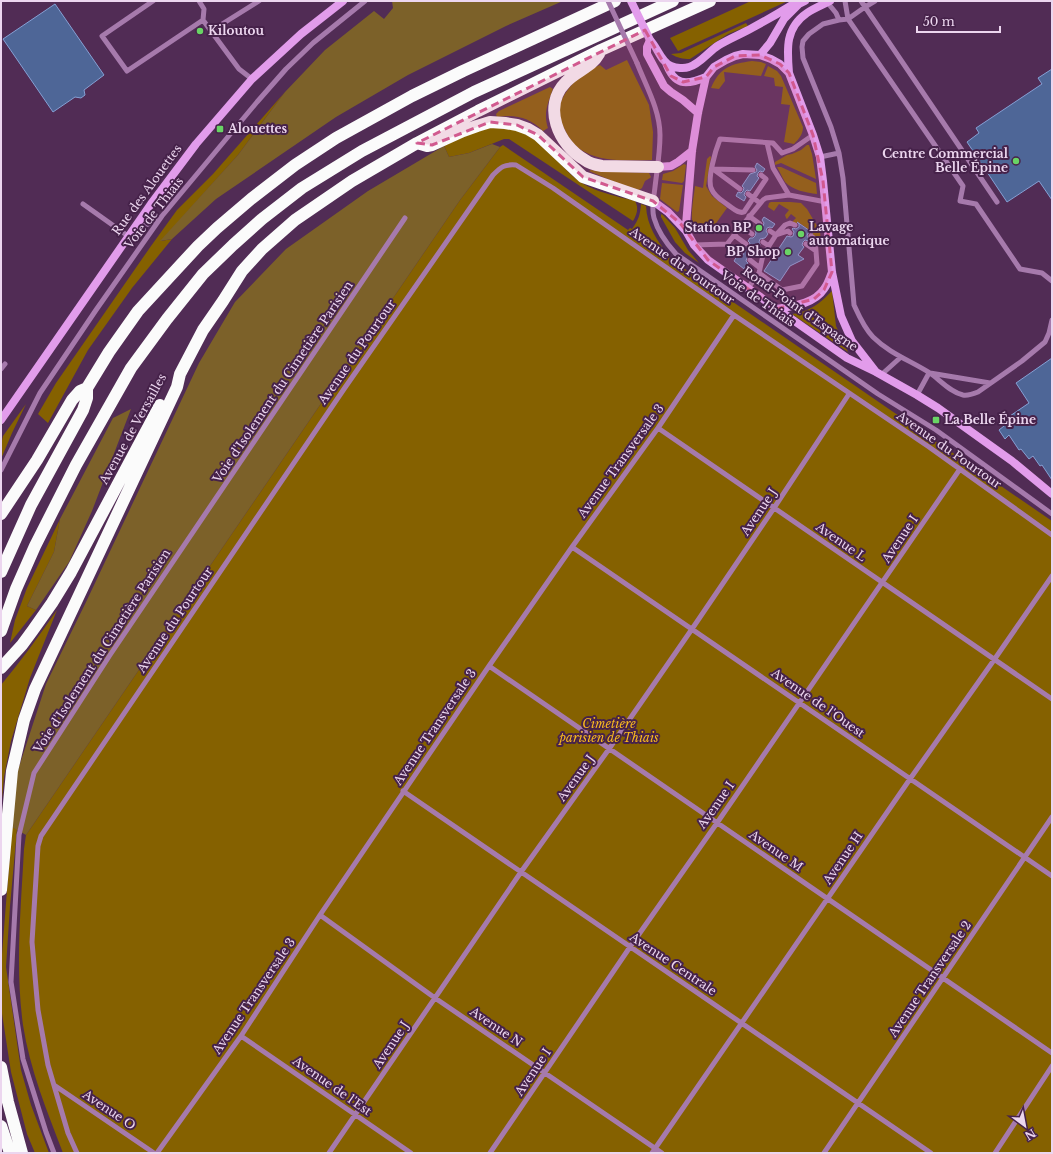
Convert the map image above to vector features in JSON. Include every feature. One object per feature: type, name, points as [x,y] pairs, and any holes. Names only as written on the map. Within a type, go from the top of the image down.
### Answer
[{"type":"highway","points":[[1,572],[31,505],[83,410],[87,398],[87,388],[109,352],[138,311],[198,246],[217,228],[295,165],[336,138],[412,96],[615,1]]},
{"type":"highway","points":[[1,631],[16,589],[35,546],[76,465],[131,368],[167,319],[203,274],[262,219],[302,188],[362,150],[474,92],[673,1]]},
{"type":"highway","points":[[1,890],[12,771],[24,720],[35,689],[177,386],[180,374],[203,330],[242,271],[262,248],[295,220],[364,174],[417,143],[601,50],[710,1]]},
{"type":"highway","points":[[601,50],[597,58],[592,63],[566,81],[560,88],[554,112],[559,134],[576,155],[585,161],[602,166],[658,167]]},
{"type":"highway","points":[[417,143],[427,146],[432,145],[470,128],[490,122],[516,125],[528,129],[538,135],[583,177],[653,201]]},
{"type":"highway","name":"Avenue de Versailles","points":[[1,668],[22,645],[52,603],[71,572],[172,383],[180,374]]},
{"type":"highway","points":[[1,514],[37,460],[72,400],[80,391],[87,388]]},
{"type":"highway","points":[[1,1066],[8,1102],[22,1153]]},
{"type":"highway","points":[[1,1126],[10,1153]]},
{"type":"street","name":"Rue des Alouettes","points":[[1,420],[151,204],[196,144],[252,79],[301,34],[343,1]]},
{"type":"street","points":[[631,1],[650,40],[666,62],[672,76],[678,81],[688,82],[706,77]]},
{"type":"street","points":[[789,73],[788,52],[790,36],[794,25],[807,13],[829,2]]},
{"type":"street","points":[[666,62],[677,68],[694,65],[725,41],[792,5],[802,3]]},
{"type":"street","points":[[760,55],[770,43],[784,19],[802,3]]},
{"type":"street","points":[[650,40],[647,51],[664,86],[698,113]]},
{"type":"street","name":"Rond-Point d'Espagne","points":[[706,77],[714,67],[734,56],[743,54],[760,55],[771,59],[780,64],[789,73],[814,135],[820,157],[826,202],[832,272],[841,316],[852,341],[878,373]]},
{"type":"street","points":[[686,231],[692,151],[706,77]]},
{"type":"street","points":[[658,167],[671,166],[692,151]]},
{"type":"street","name":"Rond-Point d'Espagne","points":[[653,201],[680,223],[694,245],[708,260],[847,358],[878,373]]},
{"type":"street","points":[[776,309],[800,305],[814,299],[824,290],[832,272]]},
{"type":"street","points":[[878,373],[938,408],[1012,461],[1052,494]]},
{"type":"lane","points":[[153,1],[102,36],[127,71],[203,20]]},
{"type":"lane","points":[[199,1],[204,9],[203,20],[239,69],[252,79]]},
{"type":"lane","points":[[211,31],[258,1]]},
{"type":"lane","name":"Voie de Thiais","points":[[1,470],[40,393],[162,216],[286,69],[313,43],[365,1]]},
{"type":"lane","name":"Voie de Thiais","points":[[608,1],[637,63],[656,110],[660,134],[658,167],[653,201],[653,216],[658,230],[665,242],[676,254],[883,397],[936,430],[1052,514]]},
{"type":"lane","points":[[845,1],[848,19],[963,186],[960,201],[976,204],[1020,268],[1042,273],[1052,281]]},
{"type":"lane","points":[[861,1],[997,202]]},
{"type":"lane","points":[[875,1],[848,19],[823,24],[809,34],[803,41],[802,47],[804,58],[831,127],[839,153],[843,178],[854,305],[865,327],[873,337],[901,357],[929,373],[954,391],[963,395],[970,395],[978,392],[1022,361],[1045,342],[1052,320]]},
{"type":"lane","points":[[829,2],[839,20]]},
{"type":"lane","points":[[761,175],[766,179],[744,212],[738,212],[717,197],[712,191],[710,185],[714,155],[720,139],[770,143],[782,153],[793,149],[814,135]]},
{"type":"lane","points":[[770,143],[773,168],[789,194]]},
{"type":"lane","points":[[820,157],[839,153]]},
{"type":"lane","name":"Avenue du Pourtour","points":[[76,1153],[68,1133],[47,1060],[38,1010],[32,942],[38,846],[41,836],[344,389],[493,175],[501,167],[509,164],[516,165],[553,188],[734,316],[929,447],[1052,535]]},
{"type":"lane","points":[[712,169],[753,170]]},
{"type":"lane","points":[[712,169],[740,189]]},
{"type":"lane","points":[[748,194],[760,203]]},
{"type":"lane","points":[[727,244],[760,203],[766,198],[789,194],[826,202]]},
{"type":"lane","points":[[82,204],[130,235],[162,216]]},
{"type":"lane","points":[[749,216],[760,224]]},
{"type":"lane","name":"Voie d'Isolement du Cimetière Parisien","points":[[54,1153],[23,1059],[11,982],[19,835],[34,773],[110,655],[405,218]]},
{"type":"lane","points":[[748,288],[759,270],[763,256],[776,236],[785,225],[790,223],[795,225]]},
{"type":"lane","points":[[741,226],[752,234]]},
{"type":"lane","points":[[770,231],[776,236]]},
{"type":"lane","points":[[776,236],[788,231],[790,233]]},
{"type":"lane","points":[[734,235],[746,244]]},
{"type":"lane","points":[[750,260],[782,290],[802,286],[817,264],[815,238],[811,236]]},
{"type":"lane","points":[[762,242],[769,246]]},
{"type":"lane","points":[[694,245],[727,244],[740,253]]},
{"type":"lane","points":[[806,244],[816,251]]},
{"type":"lane","points":[[756,251],[763,256]]},
{"type":"lane","name":"Avenue Transversale 3","points":[[157,1153],[241,1036],[320,915],[489,666],[572,547],[658,428],[734,316]]},
{"type":"lane","points":[[878,373],[901,357]]},
{"type":"lane","points":[[1,369],[5,364]]},
{"type":"lane","points":[[929,373],[990,383]]},
{"type":"lane","points":[[917,395],[929,373]]},
{"type":"lane","name":"Avenue J","points":[[330,1153],[521,872],[692,629],[849,394]]},
{"type":"lane","name":"Avenue L","points":[[658,428],[1052,699]]},
{"type":"lane","name":"Avenue I","points":[[490,1153],[630,947],[960,469]]},
{"type":"lane","name":"Avenue de l'Ouest","points":[[572,547],[1052,876]]},
{"type":"lane","name":"Avenue H","points":[[654,1151],[741,1023],[1052,576]]},
{"type":"lane","name":"Avenue M","points":[[489,666],[1052,1053]]},
{"type":"lane","name":"Avenue Centrale","points":[[403,792],[931,1153]]},
{"type":"lane","name":"Avenue Transversale 2","points":[[824,1153],[1052,817]]},
{"type":"lane","name":"Avenue N","points":[[320,915],[435,998],[545,1073],[654,1151],[662,1153]]},
{"type":"lane","name":"Avenue de l'Est","points":[[241,1036],[411,1153]]},
{"type":"lane","points":[[995,1153],[1052,1066]]},
{"type":"lane","name":"Avenue O","points":[[54,1084],[154,1153]]},
{"type":"highlighted area","points":[[645,30],[671,76],[683,82],[706,77],[714,67],[735,56],[760,55],[780,64],[789,73],[813,135],[823,181],[832,272],[824,290],[814,299],[776,309],[708,260],[680,223],[653,201],[583,177],[538,135],[517,125],[490,122],[432,145],[417,143]]},
{"type":"green space","points":[[751,1],[788,1],[678,51],[670,38]]},
{"type":"green space","points":[[746,23],[748,26],[728,34],[690,59],[680,58],[671,54],[681,53]]},
{"type":"green space","points":[[627,60],[649,105],[653,132],[652,160],[609,159],[593,156],[576,146],[561,122],[559,109],[562,99],[579,77],[587,71],[600,65],[606,70]]},
{"type":"green space","points":[[752,61],[766,64],[761,76],[724,72],[725,81],[719,89],[711,88],[714,81],[722,71],[732,65]]},
{"type":"green space","points":[[768,66],[777,71],[781,76],[803,127],[798,140],[794,144],[784,142],[790,105],[781,104],[783,87],[775,86],[774,78],[764,76]]},
{"type":"green space","points":[[550,87],[553,89],[546,113],[548,128],[543,131],[533,123],[522,118],[510,116],[497,117],[496,114],[499,111]]},
{"type":"green space","points":[[285,92],[238,155],[161,241],[172,239],[132,288],[88,350],[48,423],[38,414],[56,383],[151,246],[177,210],[213,174]]},
{"type":"green space","points":[[489,128],[509,129],[524,132],[548,150],[581,183],[604,192],[635,201],[637,211],[633,221],[509,139],[504,139],[469,153],[449,157],[444,146],[457,138]]},
{"type":"green space","name":"Cimetière parisien de Thiais","points":[[503,145],[628,230],[630,228],[632,229],[638,220],[641,204],[646,206],[648,220],[651,227],[657,239],[670,257],[669,258],[1052,521],[1052,1153],[63,1153],[45,1106],[30,1058],[23,1025],[19,981],[19,937],[26,835],[460,200]]},
{"type":"green space","points":[[809,145],[812,154],[816,179],[781,163],[775,165],[775,162],[787,155],[801,150]]},
{"type":"green space","points":[[710,156],[706,186],[712,196],[727,208],[714,226],[722,231],[722,233],[697,229],[693,226],[692,220],[695,186],[703,188],[707,159]]},
{"type":"green space","points":[[684,164],[686,165],[684,181],[682,183],[662,180],[663,174],[673,171]]},
{"type":"green space","points":[[777,167],[781,167],[816,183],[817,194],[800,191],[788,185]]},
{"type":"green space","points":[[589,171],[649,173],[651,177],[645,181],[642,188],[639,190],[617,183]]},
{"type":"green space","points":[[662,183],[683,185],[679,211],[677,212],[660,199]]},
{"type":"green space","points":[[769,203],[801,203],[807,209],[820,231],[821,245],[819,245],[817,239],[812,235],[813,233],[798,222],[796,224],[792,222],[796,218],[791,214],[787,219],[786,218],[785,215],[789,210],[779,204],[774,211],[768,207]]},
{"type":"green space","points":[[661,214],[675,228],[688,250],[699,263],[685,253],[675,242],[661,217]]},
{"type":"green space","points":[[832,291],[836,326],[848,352],[792,314],[810,309],[823,300]]},
{"type":"green space","points":[[26,404],[1,459],[1,445],[3,436]]},
{"type":"green space","points":[[60,519],[54,552],[27,606],[36,610],[10,643],[15,620],[27,588]]},
{"type":"green space","points":[[57,610],[30,678],[11,741],[4,777],[1,809],[1,685],[16,667]]},
{"type":"green space","points":[[12,827],[17,829],[6,967],[21,1070],[31,1105],[49,1153],[35,1153],[27,1134],[11,1072],[1,1007],[1,967]]},
{"type":"shaded area","points":[[392,1],[563,1],[506,26],[408,75],[336,117],[216,199],[172,239],[160,241],[238,155],[285,92],[325,50],[374,11],[384,19],[393,8]]},
{"type":"shaded area","points":[[492,144],[500,147],[460,200],[26,835],[12,827],[17,773],[46,684],[199,363],[235,302],[286,249],[368,191],[444,146],[449,157],[469,153]]},
{"type":"shaded area","points":[[131,409],[92,511],[69,562],[36,610],[27,606],[54,552],[60,519],[113,418]]},
{"type":"building","points":[[55,4],[104,75],[84,90],[85,95],[81,98],[75,97],[53,112],[3,39]]},
{"type":"building","name":"Centre Commercial Belle Épine","points":[[1052,69],[1052,200],[1039,181],[1007,202],[967,142],[979,133],[976,128],[1042,84],[1038,78]]},
{"type":"building","points":[[757,163],[765,169],[763,172],[760,171],[758,173],[757,176],[759,178],[750,191],[747,190],[745,192],[744,195],[746,197],[744,201],[736,196],[738,192],[741,193],[743,191],[744,188],[742,186],[750,174],[756,172],[757,170],[755,167]]},
{"type":"building","points":[[764,217],[775,224],[772,228],[767,228],[766,231],[768,234],[765,238],[760,239],[760,245],[758,248],[756,247],[753,249],[752,251],[754,254],[752,257],[749,256],[747,258],[746,261],[748,263],[744,269],[734,261],[737,256],[741,257],[743,255],[744,252],[742,250],[744,247],[747,248],[749,246],[750,243],[748,241],[750,238],[755,236],[757,227],[761,228],[763,226],[764,223],[762,220]]},
{"type":"building","points":[[797,222],[813,233],[808,233],[807,236],[809,239],[808,241],[805,240],[803,242],[802,245],[804,247],[798,255],[804,259],[790,266],[780,281],[764,271],[787,236],[793,236],[794,232],[792,229],[799,227]]},
{"type":"building","points":[[1052,358],[1052,480],[1042,465],[1040,466],[1033,456],[1029,459],[1021,449],[1019,450],[1009,435],[1005,439],[999,430],[1009,422],[1007,418],[1029,403],[1016,383]]},
{"type":"place","name":"Kiloutou","points":[[200,31]]},
{"type":"place","name":"Alouettes","points":[[220,129]]},
{"type":"place","name":"Centre Commercial Belle Épine","points":[[1016,161]]},
{"type":"place","name":"Station BP","points":[[759,228]]},
{"type":"place","name":"Lavage automatique","points":[[801,234]]},
{"type":"place","name":"BP Shop","points":[[788,252]]},
{"type":"place","name":"La Belle Épine","points":[[936,420]]}]
